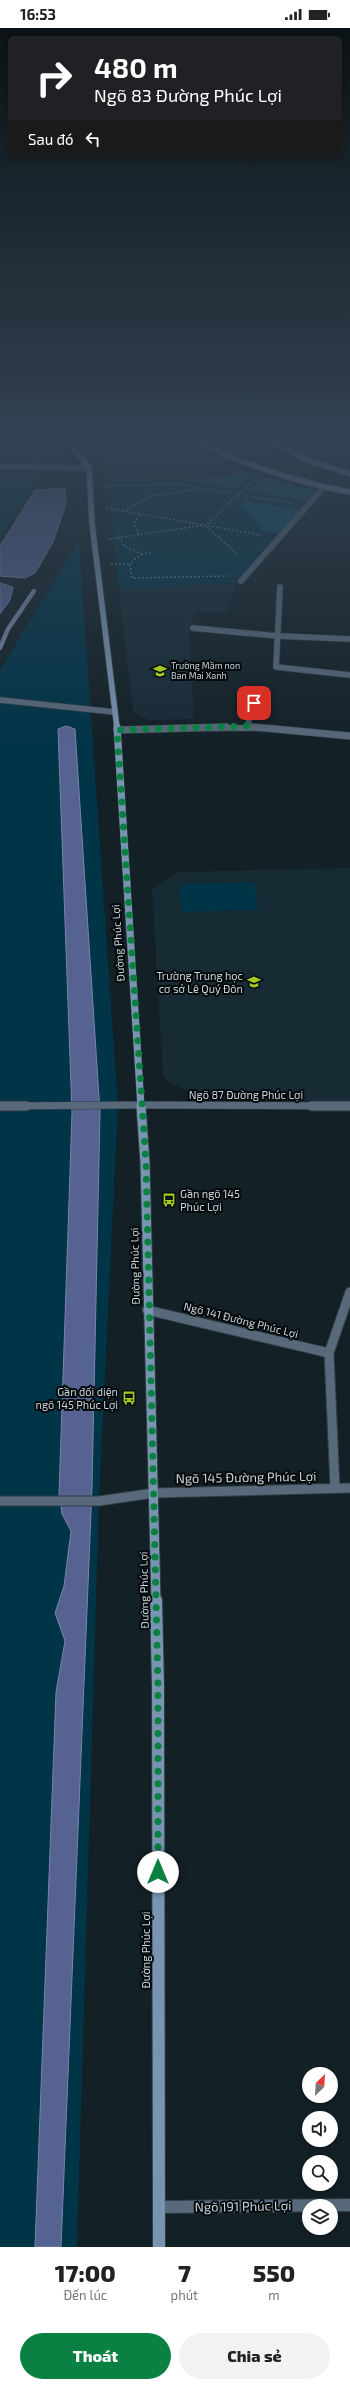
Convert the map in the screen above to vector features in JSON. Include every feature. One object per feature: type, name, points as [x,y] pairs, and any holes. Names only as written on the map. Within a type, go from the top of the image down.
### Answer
[{"type":"street","name":"Đường Phúc Lợi","points":[[94,543],[117,730],[146,1163],[147,1310],[154,1493],[158,1687],[159,2247]]},
{"type":"street","points":[[241,581],[276,543]]},
{"type":"street","points":[[280,587],[276,667],[350,675]]},
{"type":"street","points":[[193,628],[278,636],[350,639]]},
{"type":"street","points":[[248,726],[258,691]]},
{"type":"street","points":[[0,700],[115,712]]},
{"type":"street","points":[[117,730],[248,726],[350,736]]},
{"type":"street","name":"Ngõ 87 Đường Phúc Lợi","points":[[0,1106],[350,1106]]},
{"type":"street","points":[[335,1488],[329,1353],[350,1292]]},
{"type":"street","name":"Ngõ 141 Đường Phúc Lợi","points":[[147,1310],[329,1353]]},
{"type":"street","name":"Ngõ 145 Đường Phúc Lợi","points":[[0,1501],[99,1501],[154,1493],[350,1488]]},
{"type":"street","name":"Ngõ 191 Phúc Lợi","points":[[160,2207],[350,2205]]},
{"type":"path","points":[[122,543],[124,546],[141,554],[152,553]]},
{"type":"path","points":[[225,543],[238,555]]},
{"type":"path","points":[[141,554],[130,564],[132,578],[246,575]]},
{"type":"shaded area","points":[[2,543],[53,543],[35,573],[25,578],[0,576],[0,546]]},
{"type":"shaded area","points":[[79,543],[118,1106],[99,1501],[77,2247],[0,2247],[0,670]]},
{"type":"shaded area","points":[[114,543],[272,543],[236,583],[119,589]]},
{"type":"shaded area","points":[[0,583],[13,587],[10,600],[0,614]]},
{"type":"shaded area","name":"Trường Mầm non Ban Mai Xanh","points":[[236,583],[226,613],[196,611],[189,630],[194,719],[149,720],[133,712],[119,589]]},
{"type":"shaded area","points":[[66,726],[75,729],[100,1112],[92,1488],[61,2247],[35,2247],[56,1692],[65,1641],[55,1613],[64,1586],[71,1531],[62,1514],[59,1494],[72,1113],[58,729]]},
{"type":"shaded area","name":"Trường Trung học cơ sở Lê Quý Đôn","points":[[350,868],[350,1101],[232,1100],[208,1097],[185,1090],[167,1081],[163,1075],[152,889],[179,872]]},
{"type":"shaded area","points":[[254,882],[258,910],[182,912],[179,889],[184,884]]},
{"type":"waterway","points":[[0,648],[8,629],[34,591]]},
{"type":"place","name":"Trường Mầm non Ban Mai Xanh","points":[[160,671]]},
{"type":"place","name":"Trường Trung học cơ sở Lê Quý Đôn","points":[[254,982]]},
{"type":"place","name":"Gần ngõ 145 Phúc Lợi","points":[[169,1200]]},
{"type":"place","name":"Gần đối diện ngõ 145 Phúc Lợi","points":[[129,1398]]},
{"type":"route","points":[[158,1872],[158,1687],[153,1453],[147,1310],[146,1163],[138,1066],[117,730],[206,726],[248,726],[254,703]]}]
